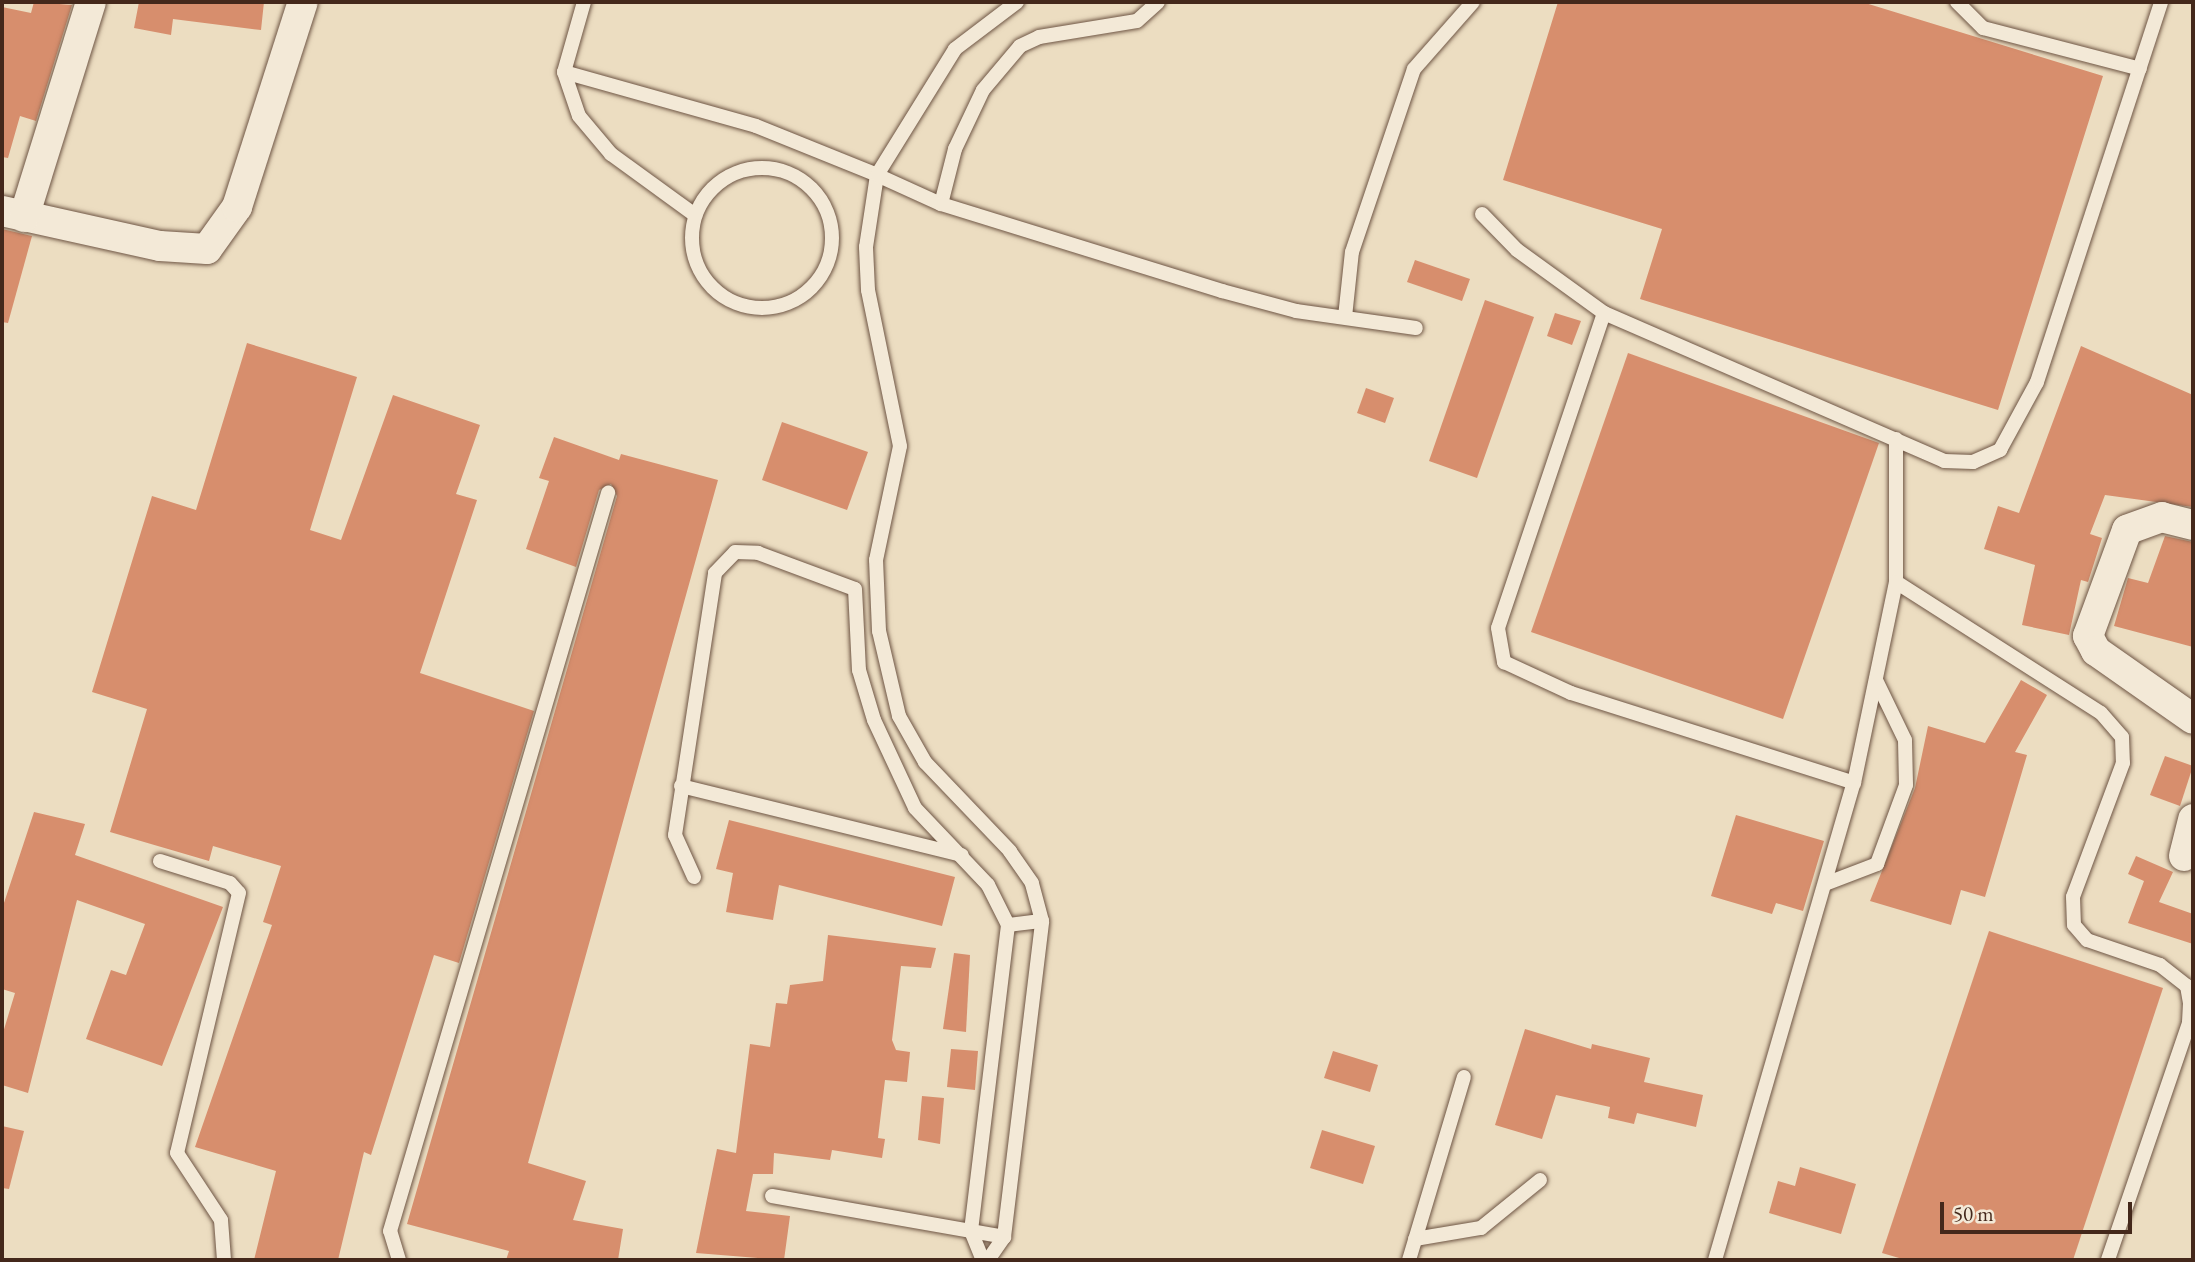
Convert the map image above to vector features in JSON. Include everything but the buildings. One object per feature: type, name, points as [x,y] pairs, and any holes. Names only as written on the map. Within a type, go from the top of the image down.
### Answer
[{"type":"street","points":[[91,2],[13,214],[160,246],[207,249],[237,206],[303,2]]},
{"type":"street","points":[[2193,525],[2162,517],[2127,530],[2088,636],[2096,651],[2193,719]]},
{"type":"street","points":[[2184,856],[2193,819]]},
{"type":"lane","points":[[584,2],[564,72],[590,134],[695,215]]},
{"type":"lane","points":[[694,877],[675,835],[715,573],[735,552],[758,553],[855,589],[859,670],[874,720],[915,808],[988,884],[1008,925],[971,1231],[986,1260],[1004,1237],[1042,921],[1032,883],[1010,851],[925,762],[899,716],[879,631],[876,560],[900,446],[868,290],[866,247],[877,175],[954,49],[1017,2]]},
{"type":"lane","points":[[941,204],[954,149],[983,90],[1020,46],[1039,37],[1137,21],[1158,2]]},
{"type":"lane","points":[[1345,317],[1352,252],[1414,69],[1473,2]]},
{"type":"lane","points":[[1957,2],[1983,28],[2140,69]]},
{"type":"lane","points":[[1482,214],[1517,250],[1605,313],[1960,464],[2000,450],[2016,427],[2037,382],[2161,2]]},
{"type":"lane","points":[[564,72],[756,126],[941,204],[1222,291],[1345,317],[1416,328]]},
{"type":"lane","points":[[772,168],[814,191],[827,212],[829,259],[799,297],[776,306],[740,303],[709,284],[696,263],[695,215],[725,178],[772,168]]},
{"type":"lane","points":[[1605,313],[1498,628],[1504,663],[1571,693],[1854,783]]},
{"type":"lane","points":[[1715,1260],[1854,783],[1896,582],[1896,439]]},
{"type":"lane","points":[[399,1260],[390,1231],[608,493]]},
{"type":"lane","points":[[1896,582],[2101,713],[2122,737],[2123,764],[2073,897],[2074,925],[2087,940],[2160,965],[2187,986],[2190,1003],[2189,1023],[2108,1260]]},
{"type":"lane","points":[[1825,884],[1877,864],[1906,785],[1905,740],[1875,680]]},
{"type":"lane","points":[[681,786],[962,856]]},
{"type":"lane","points":[[160,861],[230,883],[239,893],[177,1153],[221,1220],[224,1260]]},
{"type":"lane","points":[[1008,925],[1042,921]]},
{"type":"lane","points":[[1409,1260],[1464,1077]]},
{"type":"lane","points":[[1415,1239],[1481,1227],[1540,1180]]},
{"type":"lane","points":[[772,1196],[1004,1237]]}]
